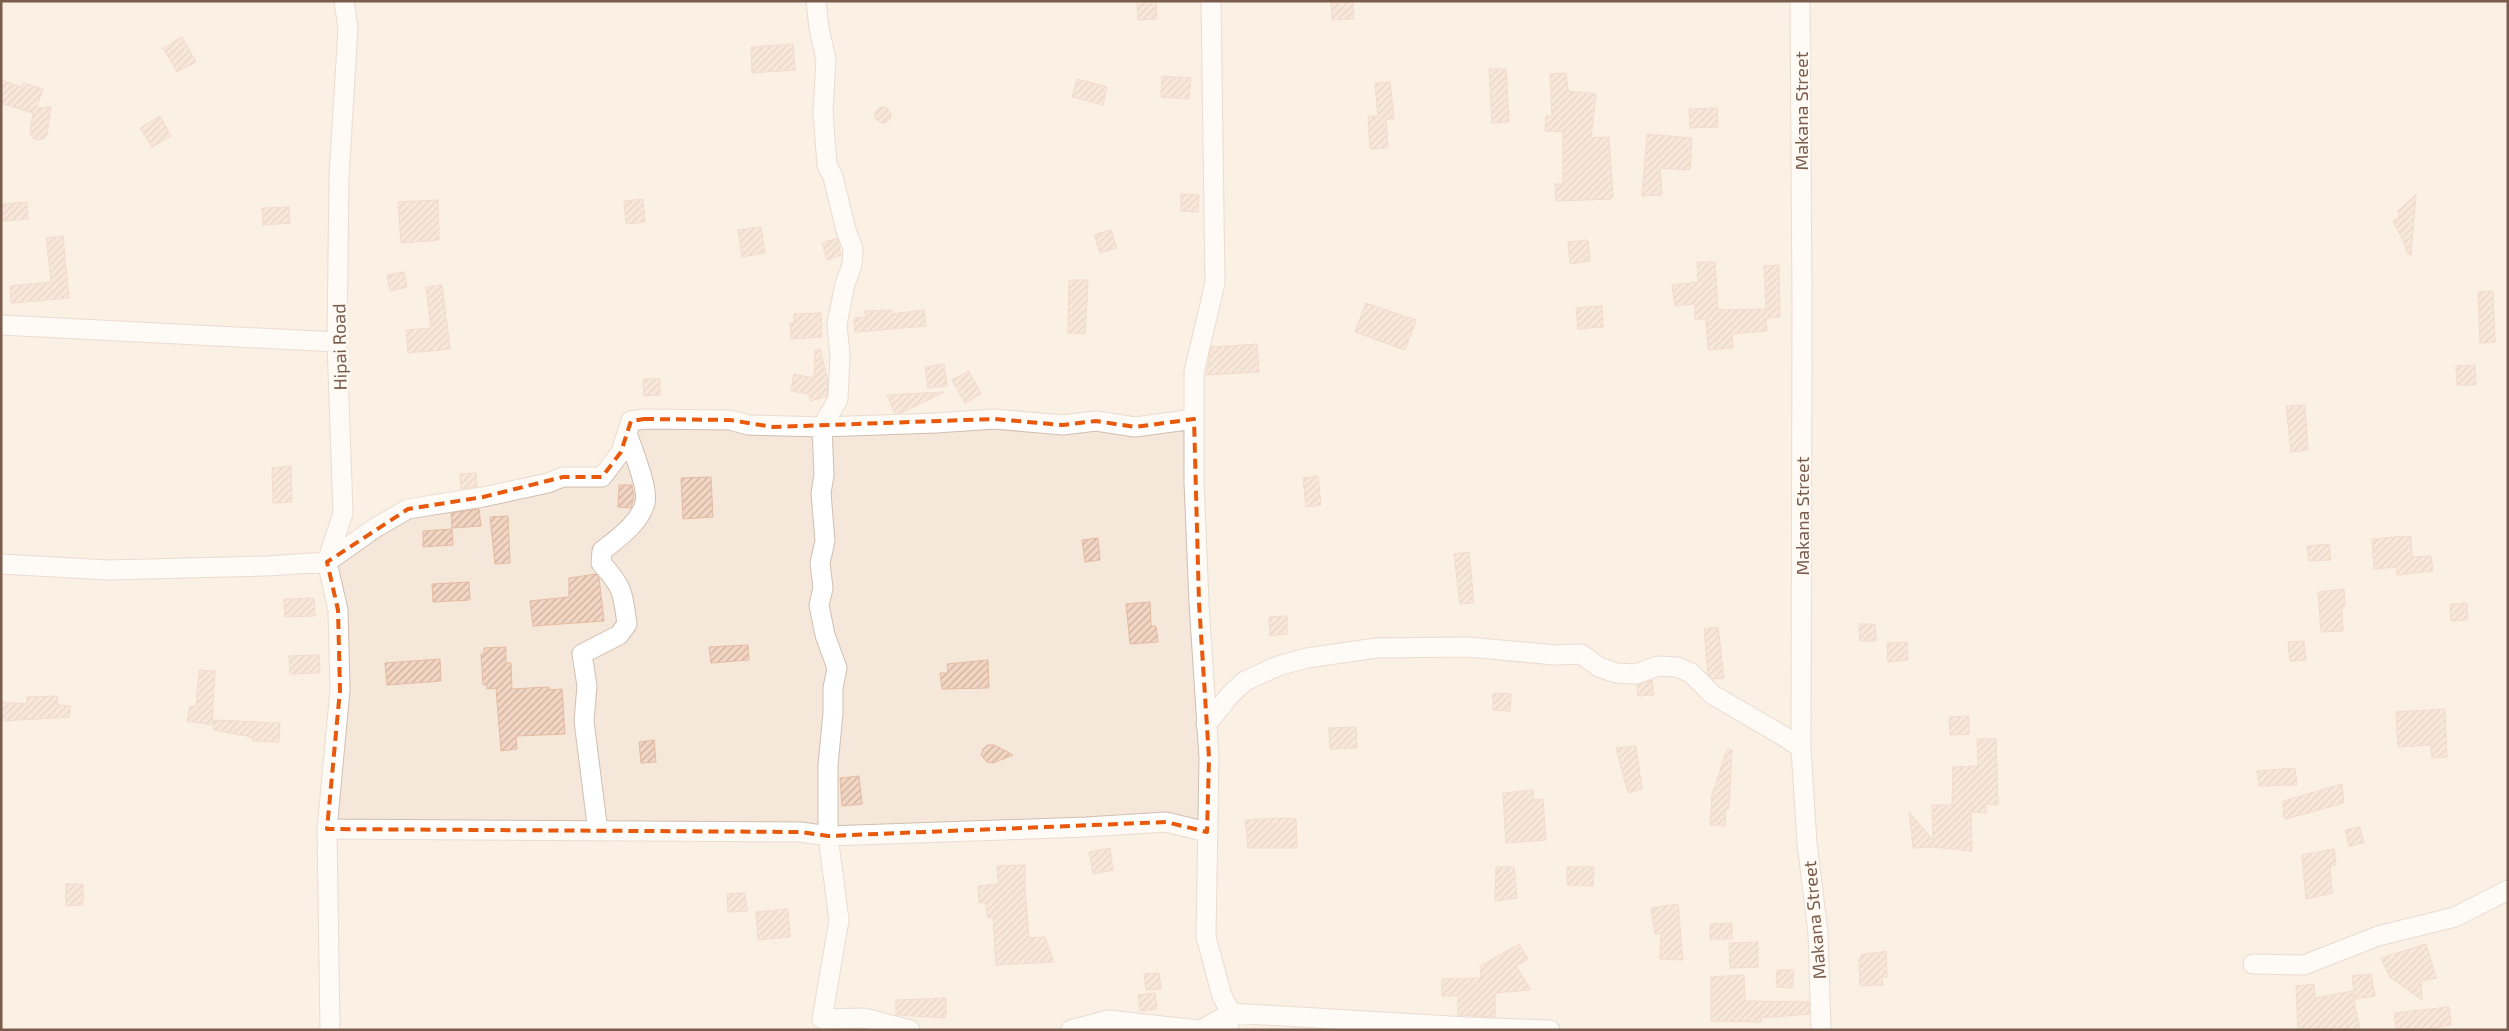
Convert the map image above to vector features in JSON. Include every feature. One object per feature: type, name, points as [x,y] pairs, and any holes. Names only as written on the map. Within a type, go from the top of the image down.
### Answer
[{"type":"street","name":"Hipai Road","points":[[327,562],[343,513],[337,342],[339,177],[348,28],[344,1]]},
{"type":"street","points":[[816,1],[819,28],[826,60],[822,112],[826,165],[833,177],[846,230],[853,249],[852,265],[845,284],[837,324],[840,356],[838,400],[822,427],[824,475],[821,493],[825,541],[820,563],[823,588],[819,605],[825,635],[838,668],[833,688],[833,713],[828,765],[828,836],[839,920],[822,1024],[864,1018],[910,1030]]},
{"type":"street","points":[[1211,1],[1215,283],[1194,372],[1194,419],[1199,603],[1209,758],[1206,937],[1229,1021]]},
{"type":"street","name":"Makana Street","points":[[1800,1],[1802,303],[1801,748],[1807,843],[1818,933],[1821,1030]]},
{"type":"street","points":[[1,325],[337,342]]},
{"type":"street","points":[[1,564],[108,570],[267,566],[327,562],[375,528],[408,509],[483,497],[548,483],[563,477],[602,477],[621,452],[628,436],[631,421],[644,419],[730,420],[748,425],[822,427],[936,424],[994,419],[1063,425],[1096,421],[1135,427],[1194,419]]},
{"type":"street","points":[[598,832],[584,721],[587,686],[582,654],[619,635],[627,624],[624,594],[618,582],[602,563],[602,551],[632,527],[646,503],[642,478],[628,436]]},
{"type":"street","points":[[327,562],[338,610],[340,690],[328,829],[330,1030]]},
{"type":"street","points":[[1206,725],[1230,695],[1245,681],[1278,666],[1307,658],[1376,648],[1468,647],[1555,655],[1581,654],[1598,667],[1616,674],[1636,674],[1658,666],[1677,666],[1691,673],[1713,695],[1801,748]]},
{"type":"street","points":[[328,829],[800,832],[828,836],[1086,827],[1166,822],[1208,832]]},
{"type":"street","points":[[2253,964],[2304,964],[2378,936],[2455,918],[2508,890]]},
{"type":"street","points":[[1071,1030],[1108,1020],[1200,1030],[1229,1021],[1550,1030]]},
{"type":"highlighted area","points":[[644,419],[730,420],[773,427],[994,419],[1063,425],[1096,421],[1135,427],[1194,419],[1199,603],[1209,758],[1207,832],[1166,822],[828,836],[801,832],[327,829],[340,690],[338,610],[327,562],[408,509],[483,497],[563,477],[602,477],[621,452],[631,421]]},
{"type":"shaded area","points":[[1,1],[2508,1],[2508,1030],[1,1030]]},
{"type":"building","points":[[1137,1],[1156,1],[1157,19],[1138,20]]},
{"type":"building","points":[[1353,2],[1354,19],[1332,20],[1331,3]]},
{"type":"building","points":[[182,37],[196,62],[177,72],[163,48]]},
{"type":"building","points":[[793,44],[795,70],[752,73],[751,47]]},
{"type":"building","points":[[1489,69],[1506,69],[1509,122],[1492,123]]},
{"type":"building","points":[[1566,73],[1568,91],[1596,94],[1591,138],[1609,137],[1613,197],[1610,197],[1611,199],[1556,201],[1555,184],[1563,184],[1563,132],[1545,131],[1546,116],[1552,116],[1550,74]]},
{"type":"building","points":[[1162,76],[1191,78],[1189,99],[1161,97]]},
{"type":"building","points":[[1077,79],[1107,87],[1103,105],[1072,97]]},
{"type":"building","points":[[1,80],[22,87],[23,83],[43,89],[36,108],[51,107],[47,135],[43,139],[35,140],[30,133],[33,113],[1,103]]},
{"type":"building","points":[[1390,82],[1394,119],[1386,119],[1388,148],[1370,149],[1368,116],[1378,117],[1375,83]]},
{"type":"building","points":[[880,107],[886,107],[891,112],[889,121],[880,123],[875,118],[875,112]]},
{"type":"building","points":[[1717,108],[1718,127],[1690,128],[1689,109]]},
{"type":"building","points":[[160,116],[171,136],[152,147],[140,128]]},
{"type":"building","points":[[1647,134],[1692,138],[1690,170],[1660,168],[1662,195],[1642,196]]},
{"type":"building","points":[[1181,194],[1199,195],[1198,212],[1181,211]]},
{"type":"building","points":[[2416,194],[2411,256],[2407,253],[2393,221],[2399,218],[2398,211]]},
{"type":"building","points":[[643,199],[645,222],[626,224],[624,201]]},
{"type":"building","points":[[438,200],[439,240],[401,243],[398,202]]},
{"type":"building","points":[[27,202],[28,219],[3,221],[2,204]]},
{"type":"building","points":[[289,207],[290,223],[263,225],[262,208]]},
{"type":"building","points":[[761,227],[765,253],[742,257],[738,230]]},
{"type":"building","points":[[1111,230],[1117,248],[1100,253],[1094,235]]},
{"type":"building","points":[[63,236],[69,298],[11,303],[10,286],[51,282],[46,238]]},
{"type":"building","points":[[837,238],[841,255],[827,260],[822,243]]},
{"type":"building","points":[[1588,240],[1590,261],[1570,264],[1568,242]]},
{"type":"building","points":[[1697,262],[1715,262],[1718,310],[1766,309],[1764,266],[1779,265],[1780,317],[1766,318],[1767,331],[1732,334],[1733,348],[1708,350],[1706,319],[1695,319],[1695,304],[1675,306],[1672,285],[1698,282]]},
{"type":"building","points":[[404,272],[407,287],[390,291],[387,275]]},
{"type":"building","points":[[1069,280],[1088,280],[1085,334],[1068,333]]},
{"type":"building","points":[[442,285],[450,349],[408,353],[406,330],[431,328],[426,287]]},
{"type":"building","points":[[2493,291],[2495,342],[2480,343],[2478,292]]},
{"type":"building","points":[[1366,303],[1416,320],[1405,350],[1355,332]]},
{"type":"building","points":[[1602,306],[1603,327],[1578,329],[1576,308]]},
{"type":"building","points":[[892,310],[892,314],[924,310],[926,326],[855,332],[854,318],[866,317],[865,311]]},
{"type":"building","points":[[821,313],[822,337],[791,339],[790,323],[794,323],[794,314]]},
{"type":"building","points":[[1257,344],[1259,372],[1206,375],[1211,347]]},
{"type":"building","points":[[820,349],[828,381],[827,396],[810,401],[809,394],[791,391],[794,374],[814,378],[815,350]]},
{"type":"building","points":[[944,364],[947,386],[928,388],[925,367]]},
{"type":"building","points":[[2475,365],[2476,385],[2457,385],[2456,366]]},
{"type":"building","points":[[969,371],[981,394],[965,403],[952,380]]},
{"type":"building","points":[[643,379],[660,379],[660,395],[644,396]]},
{"type":"building","points":[[944,392],[901,413],[895,413],[887,395]]},
{"type":"building","points":[[2305,405],[2308,450],[2291,452],[2286,406]]},
{"type":"building","points":[[291,466],[292,502],[273,503],[272,468]]},
{"type":"building","points":[[476,473],[477,487],[461,489],[460,474]]},
{"type":"building","points":[[1318,476],[1321,505],[1306,507],[1303,478]]},
{"type":"building","points":[[711,477],[713,517],[683,519],[681,478]]},
{"type":"building","points":[[619,485],[632,485],[634,497],[631,508],[618,507]]},
{"type":"building","points":[[479,509],[481,526],[452,528],[451,513]]},
{"type":"building","points":[[508,516],[510,563],[495,564],[490,517]]},
{"type":"building","points":[[452,529],[453,545],[423,547],[423,531]]},
{"type":"building","points":[[2411,536],[2412,557],[2431,556],[2433,571],[2397,575],[2396,567],[2374,569],[2372,539]]},
{"type":"building","points":[[1098,538],[1100,560],[1085,562],[1082,540]]},
{"type":"building","points":[[2329,544],[2331,560],[2309,561],[2307,546]]},
{"type":"building","points":[[1469,552],[1474,603],[1460,604],[1454,554]]},
{"type":"building","points":[[596,574],[599,578],[604,621],[533,626],[530,601],[569,597],[569,578]]},
{"type":"building","points":[[469,582],[470,600],[433,602],[432,584]]},
{"type":"building","points":[[2344,589],[2345,606],[2342,606],[2343,631],[2321,632],[2318,592]]},
{"type":"building","points":[[314,598],[315,616],[285,617],[284,599]]},
{"type":"building","points":[[1150,602],[1151,626],[1156,626],[1158,642],[1130,644],[1126,604]]},
{"type":"building","points":[[2467,603],[2468,620],[2451,621],[2450,604]]},
{"type":"building","points":[[1287,616],[1287,634],[1270,636],[1269,617]]},
{"type":"building","points":[[1859,624],[1875,624],[1876,641],[1860,641]]},
{"type":"building","points":[[1718,627],[1724,678],[1713,679],[1708,674],[1704,629]]},
{"type":"building","points":[[2304,641],[2306,660],[2290,661],[2288,642]]},
{"type":"building","points":[[1907,642],[1908,660],[1888,662],[1887,643]]},
{"type":"building","points":[[748,645],[749,660],[711,663],[709,647]]},
{"type":"building","points":[[506,647],[506,663],[511,663],[512,689],[549,687],[549,690],[562,689],[565,734],[516,736],[517,749],[501,751],[496,688],[487,689],[487,685],[483,685],[481,654],[484,654],[484,648]]},
{"type":"building","points":[[319,655],[320,673],[290,674],[289,656]]},
{"type":"building","points":[[440,659],[441,681],[387,685],[385,663]]},
{"type":"building","points":[[988,660],[989,688],[942,689],[940,673],[948,673],[947,664]]},
{"type":"building","points":[[199,670],[215,671],[212,725],[187,721],[190,706],[196,707]]},
{"type":"building","points":[[1652,680],[1654,695],[1638,696],[1637,685]]},
{"type":"building","points":[[1493,693],[1511,694],[1510,711],[1493,710]]},
{"type":"building","points":[[57,696],[58,705],[70,706],[70,717],[1,721],[1,702],[27,704],[27,697]]},
{"type":"building","points":[[2445,709],[2447,757],[2432,758],[2431,745],[2398,747],[2396,712]]},
{"type":"building","points":[[1969,716],[1969,734],[1950,735],[1949,717]]},
{"type":"building","points":[[214,720],[280,723],[279,742],[252,741],[252,737],[213,730]]},
{"type":"building","points":[[1356,727],[1357,748],[1330,749],[1329,728]]},
{"type":"building","points":[[1977,739],[1996,739],[1998,805],[1986,804],[1986,813],[1971,812],[1972,851],[1933,847],[1913,848],[1909,812],[1933,840],[1932,805],[1952,805],[1953,767],[1978,766]]},
{"type":"building","points":[[654,740],[656,762],[641,763],[639,742]]},
{"type":"building","points":[[987,745],[994,745],[1013,755],[993,763],[987,762],[981,755]]},
{"type":"building","points":[[1636,746],[1642,789],[1628,793],[1616,748]]},
{"type":"building","points":[[1727,749],[1732,750],[1729,809],[1726,809],[1725,826],[1710,825],[1712,795]]},
{"type":"building","points":[[2295,768],[2297,785],[2259,786],[2257,771]]},
{"type":"building","points":[[859,776],[862,804],[842,806],[840,778]]},
{"type":"building","points":[[2342,784],[2344,803],[2286,819],[2284,817],[2283,801]]},
{"type":"building","points":[[1533,790],[1534,800],[1543,799],[1546,840],[1506,843],[1503,793]]},
{"type":"building","points":[[1296,819],[1297,848],[1248,848],[1245,820]]},
{"type":"building","points":[[2360,827],[2364,843],[2349,846],[2345,830]]},
{"type":"building","points":[[1110,848],[1113,870],[1093,874],[1089,852]]},
{"type":"building","points":[[2334,849],[2336,865],[2330,866],[2332,893],[2306,899],[2302,855]]},
{"type":"building","points":[[1025,865],[1029,938],[1045,937],[1054,962],[996,965],[993,917],[988,918],[985,902],[979,903],[978,886],[998,884],[997,866]]},
{"type":"building","points":[[1496,867],[1514,867],[1517,898],[1495,901]]},
{"type":"building","points":[[1567,867],[1594,867],[1593,886],[1567,885]]},
{"type":"building","points":[[66,884],[83,884],[83,905],[66,906]]},
{"type":"building","points":[[745,893],[747,911],[728,912],[727,894]]},
{"type":"building","points":[[1678,904],[1683,960],[1660,959],[1661,933],[1655,934],[1651,908]]},
{"type":"building","points":[[788,909],[790,937],[758,940],[756,912]]},
{"type":"building","points":[[1732,923],[1732,939],[1710,939],[1710,924]]},
{"type":"building","points":[[1758,942],[1758,967],[1730,968],[1729,943]]},
{"type":"building","points":[[1519,944],[1528,959],[1516,966],[1531,990],[1495,993],[1495,1017],[1458,1015],[1458,996],[1442,996],[1442,979],[1481,978],[1480,966]]},
{"type":"building","points":[[2426,944],[2436,978],[2421,981],[2422,1000],[2390,977],[2381,958]]},
{"type":"building","points":[[1886,951],[1887,977],[1882,977],[1883,985],[1860,986],[1859,959],[1861,959],[1861,955]]},
{"type":"building","points":[[1777,970],[1794,970],[1793,988],[1776,987]]},
{"type":"building","points":[[1159,973],[1161,989],[1146,990],[1144,974]]},
{"type":"building","points":[[2371,974],[2375,996],[2355,999],[2352,976]]},
{"type":"building","points":[[1744,975],[1745,1001],[1809,1002],[1809,1014],[1761,1018],[1761,1022],[1711,1021],[1711,977]]},
{"type":"building","points":[[2314,984],[2315,998],[2352,991],[2360,1030],[2298,1030],[2296,986]]},
{"type":"building","points":[[1155,993],[1157,1009],[1140,1011],[1138,995]]},
{"type":"building","points":[[946,998],[946,1018],[896,1015],[896,1000]]},
{"type":"building","points":[[2449,1007],[2451,1025],[2421,1030],[2396,1030],[2394,1013]]}]
